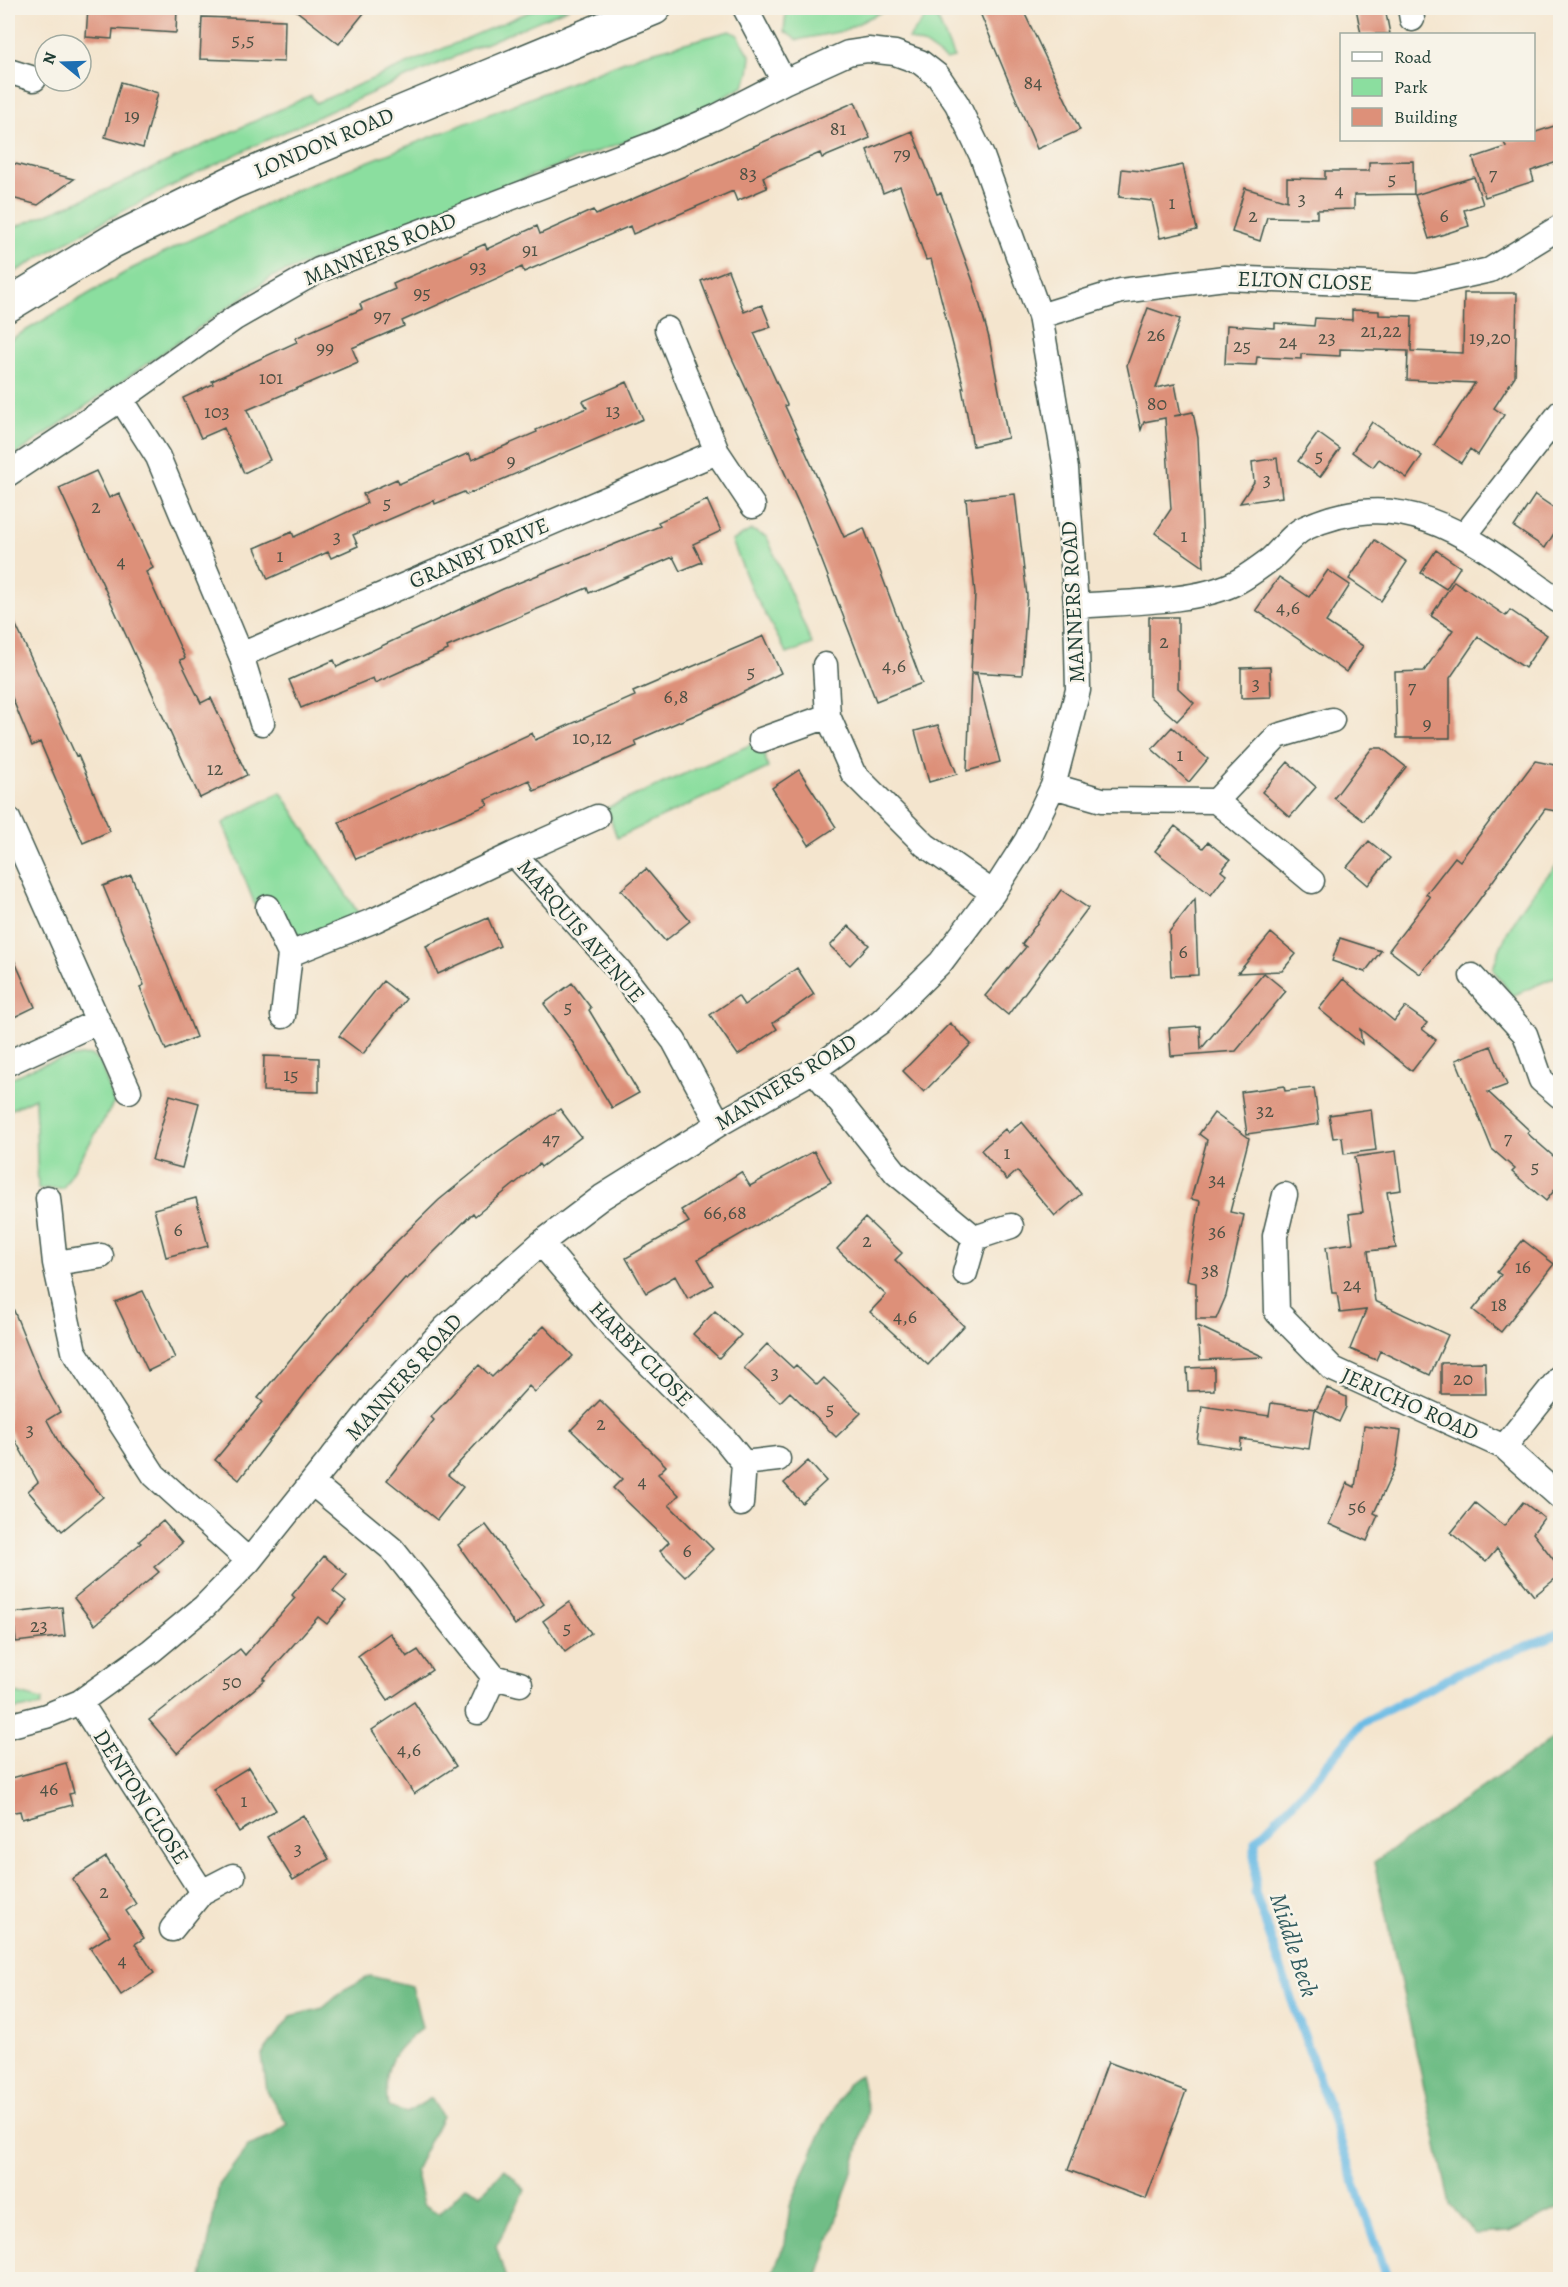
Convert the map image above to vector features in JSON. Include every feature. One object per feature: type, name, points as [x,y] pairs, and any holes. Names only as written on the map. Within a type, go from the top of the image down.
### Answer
[{"type":"main road","name":"LONDON ROAD","points":[[8,305],[113,241],[233,182],[654,8]]},
{"type":"street","points":[[745,8],[784,82]]},
{"type":"street","name":"MANNERS ROAD","points":[[8,474],[121,399],[235,318],[319,270],[656,143],[716,117],[784,82],[848,53],[868,51],[895,53],[920,62],[938,76],[957,104],[982,156],[1040,316],[1066,469],[1076,606],[1078,690],[1053,786],[1027,840],[993,893],[941,962],[880,1022],[814,1070],[719,1124],[602,1197],[541,1243],[446,1327],[378,1400],[249,1562],[204,1607],[152,1651],[80,1701],[45,1716],[8,1726]]},
{"type":"street","points":[[8,70],[33,79]]},
{"type":"street","name":"ELTON CLOSE","points":[[1040,316],[1120,291],[1225,278],[1417,286],[1490,270],[1560,227]]},
{"type":"street","points":[[667,329],[717,452],[753,506]]},
{"type":"street","points":[[121,399],[158,457],[241,655],[262,723]]},
{"type":"street","points":[[1465,535],[1560,413]]},
{"type":"street","name":"GRANBY DRIVE","points":[[241,655],[717,452]]},
{"type":"street","points":[[1076,606],[1202,595],[1234,584],[1270,560],[1302,529],[1337,516],[1377,510],[1422,518],[1465,535],[1559,601]]},
{"type":"street","points":[[825,665],[828,716],[852,773],[925,845],[993,893]]},
{"type":"street","points":[[761,740],[828,716]]},
{"type":"street","points":[[1216,801],[1278,736],[1332,720]]},
{"type":"street","points":[[1053,786],[1102,800],[1216,801],[1312,881]]},
{"type":"street","points":[[514,854],[597,817]]},
{"type":"street","points":[[8,819],[129,1091]]},
{"type":"street","name":"MARQUIS AVENUE","points":[[290,954],[375,920],[514,854],[619,970],[674,1041],[719,1124]]},
{"type":"street","points":[[268,907],[290,954],[283,1016]]},
{"type":"street","points":[[1472,976],[1524,1034],[1541,1080],[1560,1096]]},
{"type":"street","points":[[8,1063],[97,1022]]},
{"type":"street","points":[[814,1070],[896,1173],[975,1238]]},
{"type":"street","name":"JERICHO ROAD","points":[[1285,1195],[1275,1236],[1277,1312],[1334,1369],[1504,1446],[1560,1497]]},
{"type":"street","points":[[48,1198],[55,1263],[74,1350],[154,1475],[249,1562]]},
{"type":"street","points":[[975,1238],[1011,1226]]},
{"type":"street","points":[[965,1273],[975,1238]]},
{"type":"street","name":"HARBY CLOSE","points":[[541,1243],[617,1332],[723,1437],[744,1463]]},
{"type":"street","points":[[55,1263],[100,1256]]},
{"type":"street","name":"JERICHO ROAD","points":[[1504,1446],[1560,1377]]},
{"type":"street","points":[[741,1504],[744,1463],[778,1459]]},
{"type":"street","points":[[312,1483],[392,1549],[494,1677],[520,1684]]},
{"type":"street","points":[[478,1712],[494,1677]]},
{"type":"street","name":"DENTON CLOSE","points":[[80,1701],[202,1892]]},
{"type":"street","points":[[172,1929],[202,1892],[233,1876]]},
{"type":"green space","points":[[538,8],[569,8],[284,132],[144,200],[8,276],[8,230],[108,189],[311,95],[316,103]]},
{"type":"green space","points":[[790,8],[889,8],[843,31],[797,40],[784,31],[786,13]]},
{"type":"green space","points":[[933,8],[954,58],[946,60],[925,45],[908,39]]},
{"type":"green space","points":[[730,31],[738,35],[751,57],[749,73],[743,87],[672,125],[549,169],[272,277],[8,460],[8,341],[131,269],[288,193],[640,55]]},
{"type":"green space","points":[[751,530],[767,537],[812,644],[787,654],[751,588],[732,541]]},
{"type":"green space","points":[[761,740],[768,768],[617,838],[607,808]]},
{"type":"green space","points":[[281,792],[360,916],[310,937],[295,934],[270,899],[255,905],[223,823]]},
{"type":"green space","points":[[1560,862],[1560,975],[1512,996],[1493,969],[1498,954],[1520,911]]},
{"type":"green space","points":[[91,1055],[101,1064],[114,1103],[63,1188],[38,1189],[35,1098],[8,1111],[8,1080],[48,1063]]},
{"type":"green space","points":[[8,1691],[42,1700],[41,1706],[8,1710]]},
{"type":"green space","points":[[1560,1734],[1560,2208],[1509,2232],[1475,2234],[1450,2204],[1374,1862]]},
{"type":"green space","points":[[370,1976],[412,1986],[422,2028],[403,2045],[391,2061],[386,2081],[386,2093],[388,2107],[407,2113],[431,2098],[442,2116],[415,2170],[423,2204],[439,2214],[466,2186],[481,2194],[505,2169],[525,2190],[496,2246],[506,2279],[202,2279],[219,2185],[248,2146],[271,2137],[287,2124],[267,2091],[262,2055],[291,2016],[323,2008],[345,1989]]},
{"type":"green space","points":[[860,2075],[868,2109],[855,2162],[817,2279],[769,2279],[785,2244],[790,2206],[822,2130],[848,2084]]},
{"type":"building","points":[[88,8],[177,8],[176,33],[113,29],[112,39],[93,38],[93,33],[86,33]]},
{"type":"building","points":[[293,8],[368,8],[339,44]]},
{"type":"building","points":[[978,8],[1022,8],[1080,130],[1037,149]]},
{"type":"building","points":[[1356,8],[1385,8],[1390,33],[1361,33]]},
{"type":"building","points":[[202,17],[285,20],[284,62],[200,59]]},
{"type":"building","points":[[121,82],[158,93],[143,148],[105,137]]},
{"type":"building","points":[[855,102],[870,138],[822,158],[820,153],[763,177],[767,188],[737,201],[733,191],[633,234],[630,226],[524,272],[522,267],[402,321],[404,326],[352,348],[358,362],[247,410],[270,460],[244,473],[224,428],[201,438],[183,398],[213,384],[212,381],[297,342],[295,338],[362,309],[360,304],[395,289],[393,284],[485,244],[487,249],[537,226],[540,234],[593,210],[596,215]]},
{"type":"building","points":[[1560,124],[1560,161],[1531,171],[1534,181],[1485,197],[1473,158],[1506,147],[1503,141],[1535,141],[1535,132]]},
{"type":"building","points":[[912,131],[937,194],[941,193],[974,284],[989,338],[1008,438],[973,446],[962,388],[964,388],[931,259],[926,260],[900,186],[883,193],[867,150]]},
{"type":"building","points":[[1413,161],[1414,194],[1354,195],[1354,209],[1317,210],[1317,218],[1267,217],[1260,241],[1232,232],[1245,188],[1287,201],[1287,178],[1325,179],[1325,171],[1369,171],[1369,162]]},
{"type":"building","points":[[8,162],[74,179],[38,205],[8,197]]},
{"type":"building","points":[[1183,165],[1197,230],[1160,238],[1152,201],[1119,197],[1122,169],[1151,172]]},
{"type":"building","points":[[1474,177],[1483,204],[1464,210],[1469,226],[1429,239],[1415,195]]},
{"type":"building","points":[[728,270],[744,312],[762,305],[771,327],[754,333],[844,537],[864,528],[922,683],[876,701],[805,517],[726,345],[701,281]]},
{"type":"building","points":[[1464,293],[1517,293],[1515,376],[1494,408],[1504,415],[1478,455],[1470,449],[1461,463],[1434,445],[1475,383],[1407,380],[1408,351],[1340,349],[1340,356],[1301,354],[1301,359],[1257,357],[1256,365],[1225,364],[1227,325],[1275,328],[1275,323],[1314,326],[1315,318],[1352,320],[1352,310],[1379,311],[1379,315],[1412,316],[1411,351],[1463,353]]},
{"type":"building","points":[[1148,308],[1180,319],[1156,388],[1175,384],[1181,415],[1193,412],[1198,438],[1204,567],[1155,533],[1171,509],[1165,418],[1144,422],[1141,430],[1127,365]]},
{"type":"building","points":[[627,382],[643,419],[466,495],[464,492],[435,504],[434,500],[353,535],[358,546],[331,558],[328,552],[268,579],[255,548],[292,532],[294,537],[367,503],[363,494],[397,479],[399,484],[469,453],[472,460],[537,432],[536,430],[587,408],[583,401]]},
{"type":"building","points":[[1372,422],[1422,456],[1407,478],[1379,459],[1373,467],[1352,452]]},
{"type":"building","points":[[1318,433],[1340,449],[1320,477],[1298,461]]},
{"type":"building","points":[[1277,458],[1282,497],[1240,503],[1254,482],[1252,462]]},
{"type":"building","points":[[96,471],[109,498],[119,493],[153,568],[146,572],[185,658],[180,660],[201,703],[211,698],[247,775],[200,798],[59,488]]},
{"type":"building","points":[[1015,494],[1027,596],[1022,675],[971,672],[975,594],[966,499]]},
{"type":"building","points":[[1535,495],[1560,512],[1560,524],[1545,548],[1514,527]]},
{"type":"building","points":[[707,500],[721,531],[693,544],[702,562],[680,571],[673,557],[589,593],[587,588],[447,647],[448,650],[375,683],[373,678],[301,708],[289,680],[334,660],[337,667],[503,589],[660,526],[658,522]]},
{"type":"building","points":[[1375,540],[1407,562],[1381,601],[1349,579]]},
{"type":"building","points":[[1436,550],[1460,567],[1446,589],[1421,573]]},
{"type":"building","points":[[1328,570],[1350,585],[1326,622],[1363,646],[1346,672],[1256,610],[1279,577],[1309,597]]},
{"type":"building","points":[[1454,581],[1506,616],[1510,610],[1547,635],[1525,668],[1478,637],[1450,678],[1450,738],[1397,738],[1395,672],[1424,671],[1453,630],[1431,616]]},
{"type":"building","points":[[8,608],[76,756],[78,755],[110,831],[83,843],[40,742],[32,746],[8,688]]},
{"type":"building","points":[[1149,617],[1178,617],[1178,688],[1194,703],[1177,721],[1149,696]]},
{"type":"building","points":[[764,636],[781,673],[720,704],[635,741],[637,746],[534,791],[529,780],[485,800],[488,805],[356,859],[339,822],[532,733],[535,740],[635,696],[633,692]]},
{"type":"building","points":[[1270,667],[1271,697],[1241,698],[1241,668]]},
{"type":"building","points":[[971,674],[977,674],[1000,762],[967,771]]},
{"type":"building","points":[[938,725],[957,774],[929,782],[915,731]]},
{"type":"building","points":[[1172,727],[1208,759],[1189,782],[1152,749]]},
{"type":"building","points":[[1372,748],[1382,748],[1406,767],[1364,821],[1334,798]]},
{"type":"building","points":[[1535,761],[1560,766],[1556,811],[1545,809],[1471,911],[1420,974],[1389,950],[1430,897],[1426,894],[1455,857],[1460,861]]},
{"type":"building","points":[[1288,762],[1316,787],[1290,817],[1262,792]]},
{"type":"building","points":[[799,770],[836,827],[809,845],[772,788]]},
{"type":"building","points":[[1175,826],[1203,848],[1208,842],[1230,860],[1221,871],[1226,875],[1211,895],[1155,851]]},
{"type":"building","points":[[1369,841],[1390,858],[1368,885],[1347,867]]},
{"type":"building","points":[[646,869],[690,921],[665,941],[621,890]]},
{"type":"building","points":[[131,875],[196,1037],[166,1050],[140,987],[144,985],[103,886]]},
{"type":"building","points":[[1061,890],[1088,908],[1008,1015],[985,996],[1026,947],[1022,944]]},
{"type":"building","points":[[1195,899],[1198,975],[1171,976],[1169,932]]},
{"type":"building","points":[[488,918],[500,946],[438,974],[426,946]]},
{"type":"building","points":[[849,926],[869,945],[850,965],[830,946]]},
{"type":"building","points":[[1271,933],[1296,954],[1282,971],[1238,973]]},
{"type":"building","points":[[1340,938],[1381,951],[1365,972],[1332,961]]},
{"type":"building","points":[[8,946],[35,1007],[8,1020]]},
{"type":"building","points":[[797,968],[814,994],[773,1023],[777,1029],[738,1055],[710,1015],[738,996],[744,1005]]},
{"type":"building","points":[[1264,973],[1286,991],[1236,1051],[1171,1056],[1169,1028],[1200,1026],[1201,1049]]},
{"type":"building","points":[[1343,979],[1394,1021],[1405,1007],[1427,1023],[1422,1029],[1436,1040],[1412,1071],[1360,1029],[1362,1044],[1319,1009]]},
{"type":"building","points":[[383,981],[406,999],[363,1054],[339,1036]]},
{"type":"building","points":[[572,983],[591,1008],[589,1010],[639,1093],[612,1108],[573,1043],[544,1004]]},
{"type":"building","points":[[950,1023],[971,1044],[924,1092],[903,1071]]},
{"type":"building","points":[[1491,1046],[1507,1085],[1488,1092],[1530,1131],[1527,1133],[1560,1162],[1560,1183],[1546,1201],[1512,1172],[1515,1169],[1492,1149],[1456,1060]]},
{"type":"building","points":[[264,1056],[319,1058],[319,1092],[263,1091]]},
{"type":"building","points":[[1284,1086],[1285,1091],[1314,1088],[1319,1124],[1247,1134],[1241,1092]]},
{"type":"building","points":[[170,1095],[199,1103],[182,1168],[152,1160]]},
{"type":"building","points":[[560,1109],[581,1137],[541,1167],[539,1164],[475,1216],[473,1213],[407,1279],[405,1278],[320,1374],[239,1480],[215,1460],[263,1402],[258,1398],[355,1282],[439,1200],[497,1153]]},
{"type":"building","points":[[1371,1109],[1376,1150],[1344,1154],[1342,1137],[1333,1138],[1329,1115]]},
{"type":"building","points":[[1214,1113],[1249,1138],[1230,1212],[1244,1215],[1226,1296],[1216,1319],[1196,1319],[1196,1283],[1187,1281],[1200,1201],[1191,1199],[1207,1140],[1199,1134]]},
{"type":"building","points":[[1022,1122],[1081,1194],[1055,1216],[1017,1171],[1007,1180],[981,1150],[1005,1129],[1008,1133]]},
{"type":"building","points":[[814,1151],[831,1182],[698,1259],[713,1285],[688,1299],[675,1276],[646,1293],[626,1258],[689,1222],[681,1210],[741,1172],[750,1186]]},
{"type":"building","points":[[1396,1151],[1401,1190],[1387,1192],[1396,1248],[1368,1251],[1375,1301],[1448,1335],[1430,1375],[1380,1351],[1376,1360],[1350,1349],[1366,1310],[1340,1313],[1337,1293],[1332,1293],[1326,1247],[1353,1243],[1349,1214],[1363,1212],[1355,1157]]},
{"type":"building","points":[[196,1198],[208,1246],[166,1257],[154,1209]]},
{"type":"building","points":[[865,1218],[902,1253],[895,1260],[964,1326],[928,1365],[870,1312],[886,1295],[837,1249]]},
{"type":"building","points":[[1523,1240],[1554,1264],[1501,1332],[1473,1310],[1501,1275],[1497,1272]]},
{"type":"building","points":[[143,1291],[175,1358],[148,1371],[115,1302]]},
{"type":"building","points":[[8,1296],[42,1380],[60,1412],[47,1420],[63,1450],[103,1497],[62,1531],[28,1491],[38,1482],[8,1427]]},
{"type":"building","points":[[715,1311],[741,1335],[719,1358],[693,1334]]},
{"type":"building","points":[[544,1326],[573,1356],[535,1392],[529,1386],[448,1475],[463,1487],[437,1520],[387,1480],[434,1420],[431,1417],[479,1365],[492,1377]]},
{"type":"building","points":[[1198,1326],[1264,1357],[1200,1360]]},
{"type":"building","points":[[767,1344],[793,1368],[796,1365],[817,1385],[824,1378],[861,1413],[836,1437],[790,1392],[780,1402],[744,1368]]},
{"type":"building","points":[[1485,1362],[1486,1394],[1441,1394],[1441,1363]]},
{"type":"building","points":[[1214,1367],[1214,1390],[1188,1391],[1187,1368]]},
{"type":"building","points":[[1327,1388],[1346,1397],[1346,1407],[1339,1422],[1316,1410]]},
{"type":"building","points":[[600,1400],[666,1466],[658,1474],[679,1495],[669,1505],[713,1549],[685,1576],[660,1551],[669,1542],[613,1488],[622,1479],[571,1430]]},
{"type":"building","points":[[1271,1403],[1315,1409],[1309,1449],[1241,1439],[1240,1449],[1197,1442],[1202,1406],[1269,1416]]},
{"type":"building","points":[[1364,1426],[1401,1431],[1396,1465],[1374,1513],[1378,1515],[1367,1541],[1329,1524],[1347,1483],[1355,1487]]},
{"type":"building","points":[[808,1461],[826,1481],[802,1503],[784,1483]]},
{"type":"building","points":[[1523,1502],[1544,1518],[1533,1533],[1560,1568],[1560,1575],[1534,1596],[1497,1549],[1486,1562],[1451,1533],[1475,1503],[1504,1526]]},
{"type":"building","points":[[163,1521],[182,1543],[154,1567],[159,1572],[95,1625],[74,1598],[141,1543],[139,1541]]},
{"type":"building","points":[[486,1525],[544,1604],[515,1625],[458,1545]]},
{"type":"building","points":[[324,1556],[347,1575],[333,1591],[346,1601],[327,1624],[318,1617],[263,1679],[265,1680],[177,1753],[149,1720],[240,1649],[245,1655],[295,1598],[292,1595]]},
{"type":"building","points":[[569,1602],[591,1633],[565,1652],[543,1621]]},
{"type":"building","points":[[62,1607],[65,1636],[16,1642],[13,1613]]},
{"type":"building","points":[[390,1633],[407,1657],[418,1650],[432,1670],[388,1700],[358,1656]]},
{"type":"building","points":[[414,1702],[456,1766],[414,1794],[372,1730]]},
{"type":"building","points":[[66,1763],[74,1793],[69,1794],[72,1805],[22,1819],[20,1811],[8,1813],[8,1779]]},
{"type":"building","points":[[249,1767],[276,1810],[239,1832],[213,1789]]},
{"type":"building","points":[[303,1815],[329,1859],[293,1880],[267,1837]]},
{"type":"building","points":[[106,1857],[136,1904],[126,1911],[144,1938],[135,1944],[154,1973],[121,1995],[90,1948],[110,1935],[72,1879]]},
{"type":"building","points":[[1108,2062],[1186,2091],[1146,2199],[1068,2170]]},
{"type":"waterway","name":"Middle Beck","points":[[1388,2280],[1255,1893],[1255,1841],[1306,1789],[1362,1723],[1461,1672],[1560,1633]]}]
